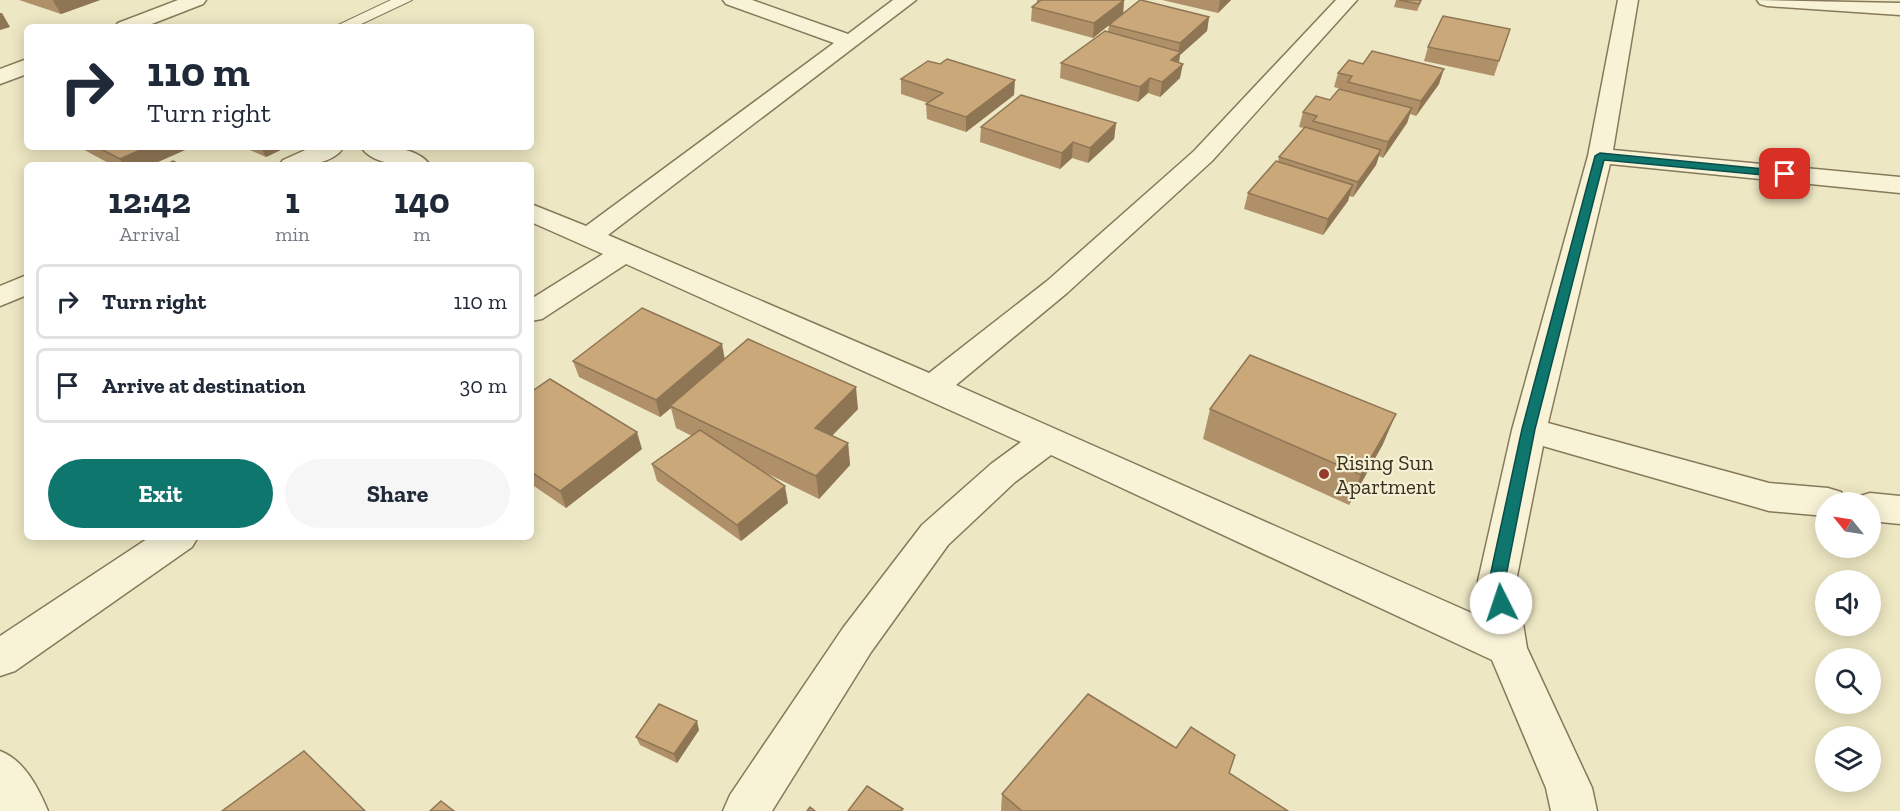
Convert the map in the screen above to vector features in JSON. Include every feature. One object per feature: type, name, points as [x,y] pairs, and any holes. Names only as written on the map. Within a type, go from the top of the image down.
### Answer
[{"type":"street","points":[[133,24],[196,0]]},
{"type":"street","points":[[733,0],[851,42]]},
{"type":"street","points":[[590,236],[906,0]]},
{"type":"street","points":[[933,387],[1057,287],[1203,156],[1347,0]]},
{"type":"street","points":[[1574,811],[1569,788],[1507,648],[1497,581],[1528,429],[1600,156],[1628,0]]},
{"type":"street","points":[[1767,0],[1900,9]]},
{"type":"street","points":[[0,77],[24,67]]},
{"type":"street","points":[[299,162],[325,150]]},
{"type":"street","points":[[380,150],[410,162]]},
{"type":"street","points":[[1600,156],[1900,185]]},
{"type":"street","points":[[534,213],[933,387],[1507,648]]},
{"type":"street","points":[[534,310],[624,254]]},
{"type":"street","points":[[0,297],[24,285]]},
{"type":"street","points":[[1528,429],[1768,496],[1815,501]]},
{"type":"street","points":[[746,811],[857,640],[935,535],[1003,473],[1048,440]]},
{"type":"street","points":[[1881,508],[1900,510]]},
{"type":"street","points":[[0,658],[175,540]]},
{"type":"street","points":[[0,772],[25,811]]},
{"type":"lane","points":[[349,24],[404,0]]},
{"type":"building","points":[[1041,0],[1124,0],[1094,23],[1032,7]]},
{"type":"building","points":[[1140,0],[1209,17],[1180,43],[1109,25]]},
{"type":"building","points":[[1399,0],[1421,0],[1419,4]]},
{"type":"building","points":[[1443,16],[1510,29],[1499,61],[1428,47]]},
{"type":"building","points":[[1105,31],[1181,52],[1171,60],[1183,64],[1162,82],[1150,78],[1140,87],[1061,63]]},
{"type":"building","points":[[1372,51],[1444,69],[1421,101],[1348,82],[1352,76],[1338,73],[1349,60],[1363,64]]},
{"type":"building","points":[[947,59],[1015,80],[966,117],[926,104],[943,93],[901,79],[928,61],[940,64]]},
{"type":"building","points":[[1339,89],[1412,108],[1388,142],[1313,121],[1317,116],[1303,112],[1316,96],[1330,100]]},
{"type":"building","points":[[1021,95],[1116,123],[1090,148],[1073,142],[1062,153],[981,127]]},
{"type":"building","points":[[1305,127],[1381,150],[1358,182],[1279,157]]},
{"type":"building","points":[[103,150],[140,150],[120,159]]},
{"type":"building","points":[[1276,161],[1353,185],[1328,219],[1248,193]]},
{"type":"building","points":[[642,308],[722,344],[656,400],[573,361]]},
{"type":"building","points":[[748,339],[856,387],[815,428],[848,443],[816,476],[670,406]]},
{"type":"building","points":[[1250,355],[1396,414],[1361,475],[1210,409]]},
{"type":"building","points":[[550,379],[637,432],[560,491],[534,474],[534,390]]},
{"type":"building","points":[[700,430],[785,486],[737,525],[652,464]]},
{"type":"building","points":[[1088,694],[1176,748],[1191,727],[1235,755],[1229,773],[1288,811],[1022,811],[1002,794]]},
{"type":"building","points":[[659,704],[697,721],[674,754],[636,737]]},
{"type":"building","points":[[304,751],[365,811],[222,811]]},
{"type":"building","points":[[867,786],[903,809],[901,811],[848,811]]},
{"type":"building","points":[[441,801],[454,811],[430,811]]},
{"type":"place","name":"Rising Sun Apartment","points":[[1324,474]]},
{"type":"route","points":[[1501,603],[1497,581],[1528,429],[1600,156],[1785,174]]}]
